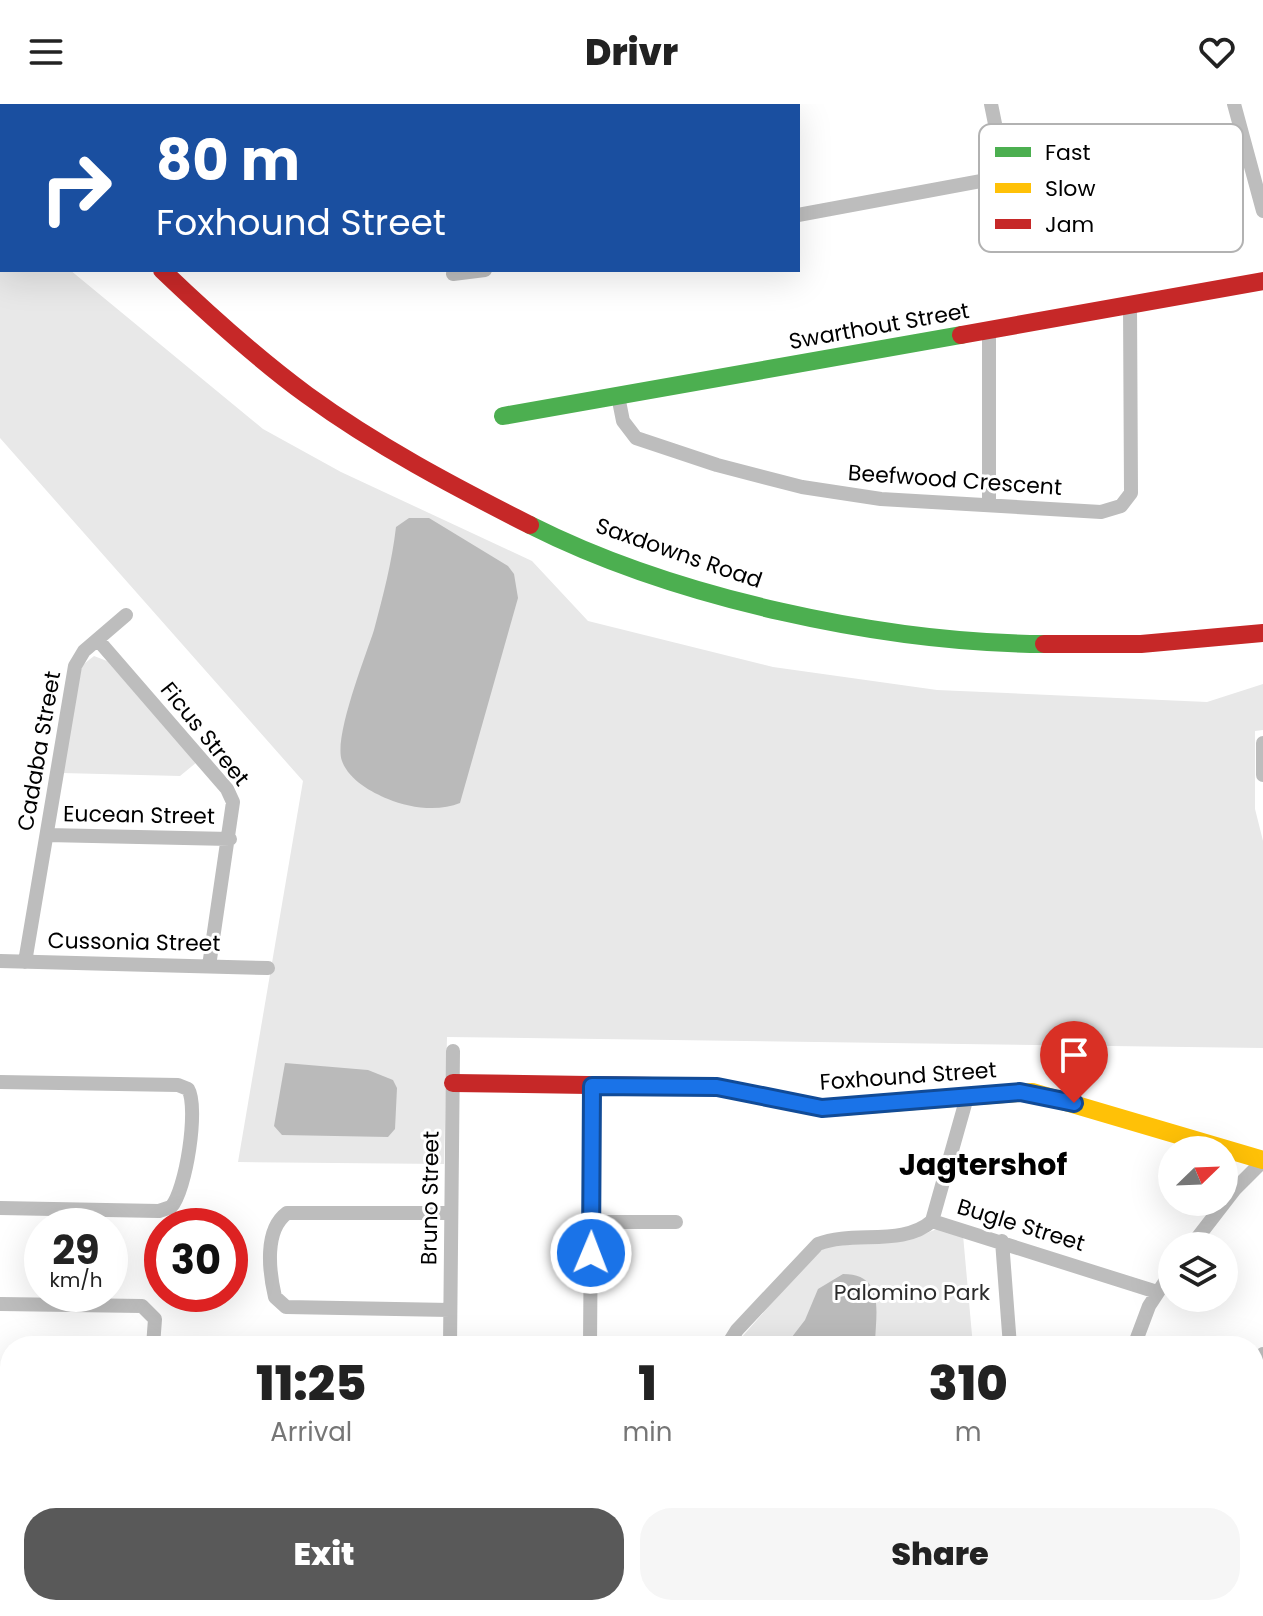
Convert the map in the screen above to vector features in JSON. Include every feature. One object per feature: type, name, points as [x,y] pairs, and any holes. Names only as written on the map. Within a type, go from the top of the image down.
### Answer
[{"type":"street","points":[[991,104],[995,124]]},
{"type":"street","points":[[1234,104],[1239,124]]},
{"type":"street","points":[[1243,137],[1263,211]]},
{"type":"street","points":[[800,215],[979,183]]},
{"type":"street","name":"Saxdowns Road","points":[[164,272],[237,341],[328,411],[406,460],[513,516],[635,568],[751,605],[880,631],[1006,645],[1150,645],[1263,633]]},
{"type":"street","points":[[453,274],[469,272]]},
{"type":"street","name":"Swarthout Street","points":[[503,416],[1263,281]]},
{"type":"street","name":"Beefwood Crescent","points":[[618,396],[623,421],[636,438],[717,465],[840,495],[1101,512],[1114,510],[1127,501],[1131,493],[1130,305]]},
{"type":"street","points":[[989,331],[989,504]]},
{"type":"street","name":"Cadaba Street","points":[[25,962],[75,666],[126,615]]},
{"type":"street","name":"Ficus Street","points":[[98,640],[231,795],[235,808],[209,966]]},
{"type":"street","points":[[1263,743],[1263,775]]},
{"type":"street","name":"Eucean Street","points":[[47,835],[230,839]]},
{"type":"street","name":"Cussonia Street","points":[[0,961],[268,968]]},
{"type":"street","name":"Bruno Street","points":[[450,1336],[453,1051]]},
{"type":"street","points":[[0,1082],[178,1085],[188,1089],[195,1106],[181,1191],[171,1207],[159,1211],[0,1208]]},
{"type":"street","name":"Foxhound Street","points":[[453,1083],[717,1087],[822,1108],[1020,1092],[1043,1094],[1263,1161]]},
{"type":"street","points":[[590,1336],[592,1086]]},
{"type":"street","points":[[932,1221],[967,1097]]},
{"type":"street","points":[[1202,1232],[1235,1189],[1263,1161]]},
{"type":"street","points":[[450,1310],[286,1307],[275,1297],[272,1236],[274,1225],[287,1213],[451,1213]]},
{"type":"street","name":"Bugle Street","points":[[734,1336],[746,1319],[818,1244],[914,1232],[932,1221],[1157,1292]]},
{"type":"street","points":[[591,1222],[676,1222]]},
{"type":"street","points":[[1002,1241],[1009,1336]]},
{"type":"street","points":[[1138,1336],[1157,1292]]},
{"type":"street","points":[[0,1304],[142,1306],[155,1319],[154,1336]]},
{"type":"green space","points":[[0,272],[72,272],[263,429],[341,472],[532,561],[588,621],[773,667],[937,690],[1207,702],[1263,684],[1263,730],[1255,731],[1255,809],[1263,841],[1263,1048],[447,1037],[444,1164],[238,1162],[303,781],[0,438]]},
{"type":"green space","points":[[94,656],[107,661],[197,762],[180,776],[62,773],[80,667]]},
{"type":"green space","name":"Palomino Park","points":[[937,1229],[963,1235],[972,1336],[743,1336],[817,1252],[829,1246],[919,1236]]},
{"type":"shaded area","points":[[409,518],[429,518],[508,566],[514,574],[518,598],[460,803],[452,806],[424,808],[405,805],[375,793],[345,768],[340,750],[346,716],[384,592],[396,527]]},
{"type":"shaded area","points":[[285,1063],[368,1070],[393,1080],[397,1088],[395,1129],[388,1137],[282,1135],[274,1126]]},
{"type":"shaded area","points":[[843,1274],[867,1281],[876,1299],[875,1336],[793,1336],[805,1320],[818,1289]]},
{"type":"traffic: fast","points":[[503,416],[961,335]]},
{"type":"traffic: fast","points":[[530,525],[649,574],[781,612],[916,635],[981,642],[1044,644]]},
{"type":"traffic: slow","points":[[840,1107],[1032,1092],[1263,1160]]},
{"type":"traffic: jam","points":[[164,272],[250,350],[334,414],[416,464],[530,525]]},
{"type":"traffic: jam","points":[[961,335],[1263,281]]},
{"type":"traffic: jam","points":[[1044,644],[1141,644],[1263,633]]},
{"type":"traffic: jam","points":[[453,1083],[717,1087],[822,1108],[840,1107]]},
{"type":"district","name":"Jagtershof","points":[[983,1164]]},
{"type":"route","points":[[591,1253],[592,1086],[717,1087],[822,1108],[1020,1092],[1074,1103]]}]
